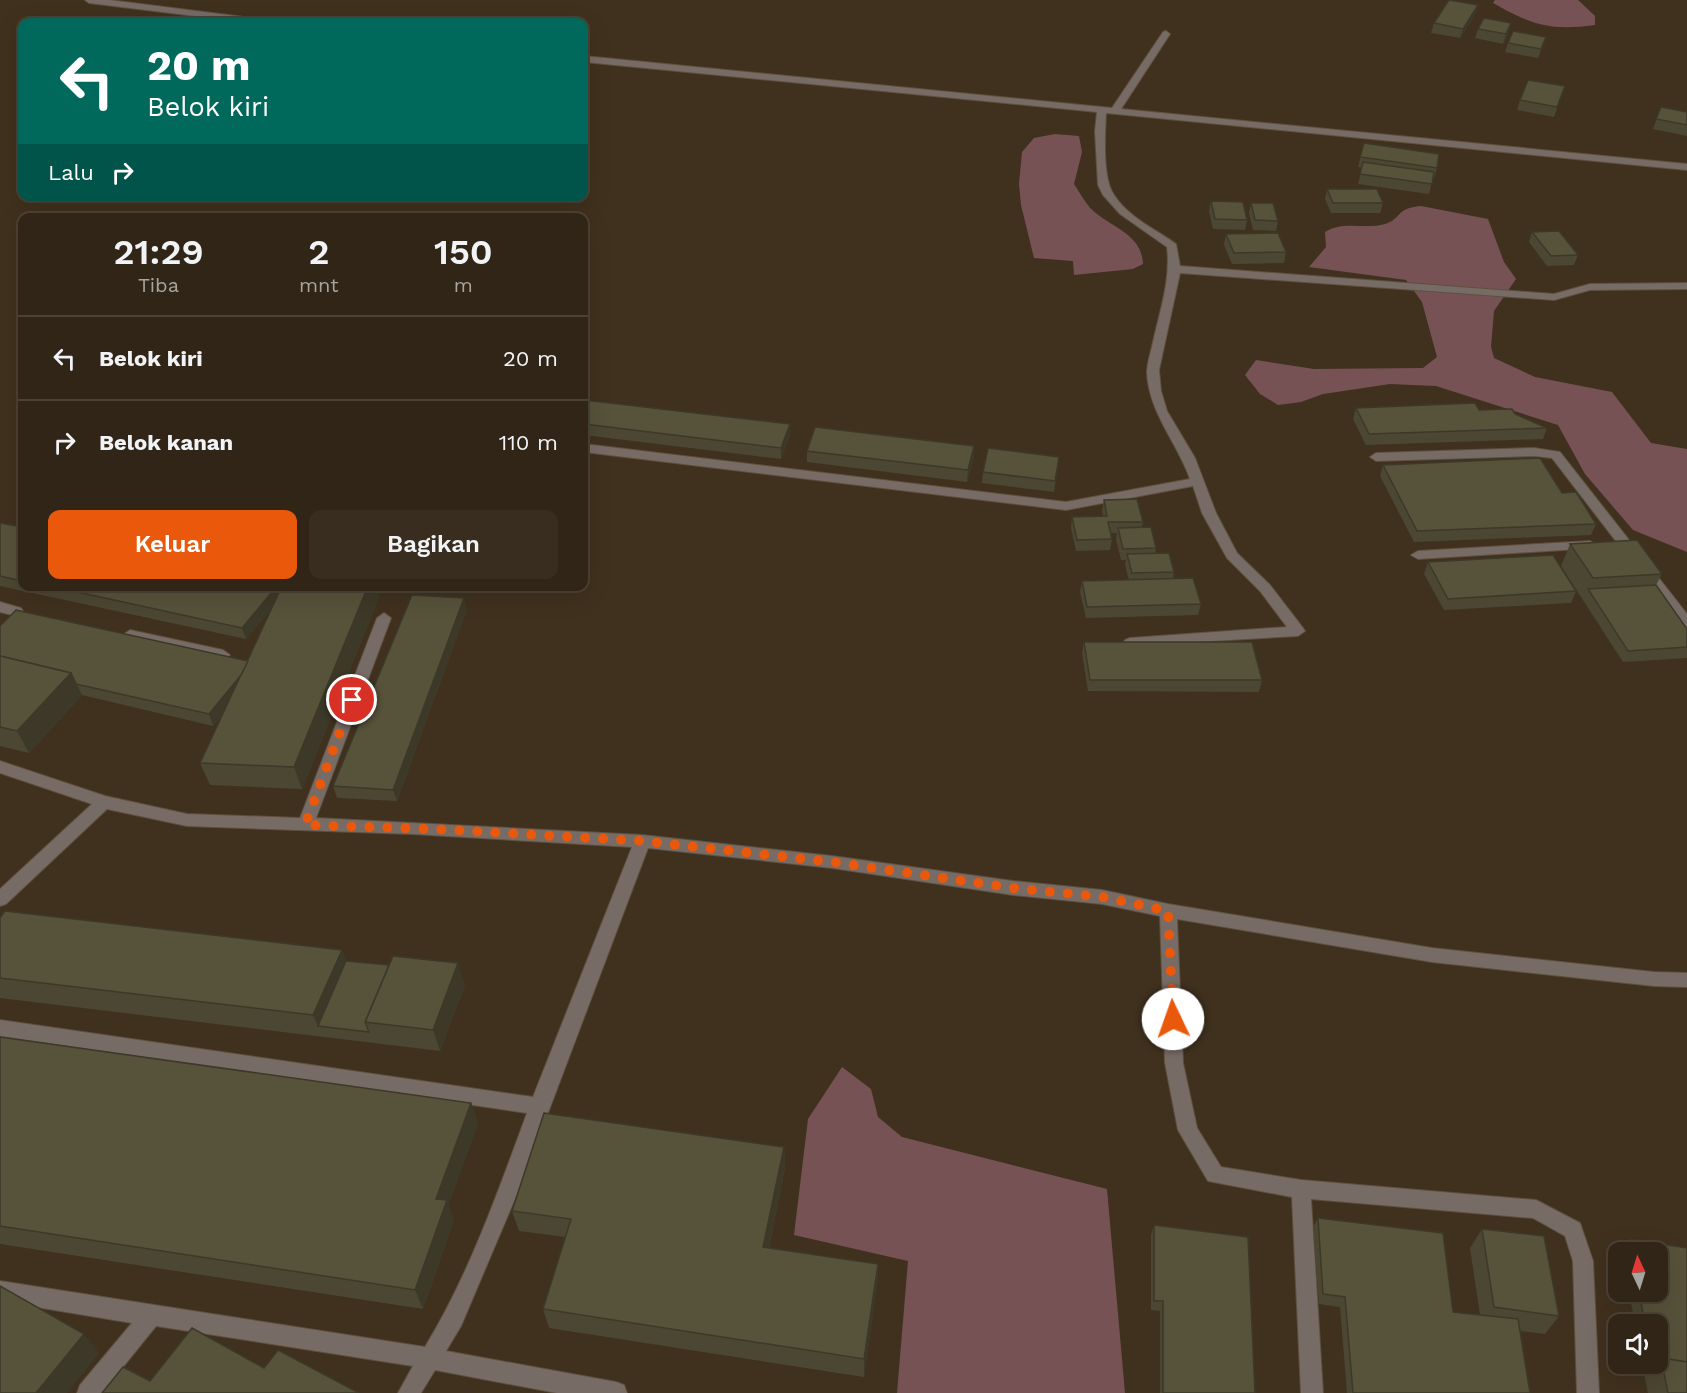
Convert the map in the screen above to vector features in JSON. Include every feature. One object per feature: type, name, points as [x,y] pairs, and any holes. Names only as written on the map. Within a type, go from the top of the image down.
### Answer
[{"type":"street","points":[[89,0],[229,18]]},
{"type":"street","points":[[1115,111],[1166,34]]},
{"type":"street","points":[[588,59],[1687,167]]},
{"type":"street","points":[[1102,110],[1100,130],[1103,185],[1106,194],[1117,206],[1172,246],[1175,269],[1153,370],[1155,391],[1161,411],[1189,458],[1209,513],[1232,555],[1265,588],[1298,631],[1116,644]]},
{"type":"street","points":[[1175,269],[1554,297],[1590,286],[1687,286]]},
{"type":"street","points":[[588,448],[1066,506],[1199,481]]},
{"type":"street","points":[[1376,457],[1534,452],[1556,455],[1612,544],[1687,624]]},
{"type":"street","points":[[1418,555],[1612,544]]},
{"type":"street","points":[[0,607],[21,612],[0,626]]},
{"type":"street","points":[[305,825],[384,618]]},
{"type":"street","points":[[119,633],[223,655]]},
{"type":"street","points":[[0,767],[104,802],[187,820],[412,828],[642,841],[832,862],[1013,888],[1102,897],[1168,911],[1432,955],[1654,979],[1687,980]]},
{"type":"street","points":[[0,899],[104,802]]},
{"type":"street","points":[[409,1393],[454,1319],[510,1187],[538,1106],[642,841]]},
{"type":"street","points":[[1168,911],[1174,1063],[1188,1130],[1215,1175],[1300,1189],[1536,1209],[1573,1230],[1583,1261],[1588,1393]]},
{"type":"street","points":[[0,1028],[538,1106]]},
{"type":"street","points":[[1300,1189],[1312,1393]]},
{"type":"street","points":[[0,1291],[429,1359],[616,1393]]},
{"type":"street","points":[[88,1393],[152,1315]]},
{"type":"shaded area","points":[[1495,0],[1578,0],[1595,16],[1595,25],[1565,27],[1541,25],[1507,11],[1493,3]]},
{"type":"shaded area","points":[[1055,134],[1079,136],[1082,152],[1074,184],[1093,211],[1133,240],[1142,254],[1143,264],[1133,269],[1074,275],[1073,261],[1034,258],[1021,205],[1019,184],[1022,152],[1034,138]]},
{"type":"shaded area","points":[[1421,206],[1488,219],[1504,262],[1516,279],[1494,311],[1491,347],[1494,358],[1535,377],[1612,392],[1651,443],[1687,449],[1687,552],[1633,530],[1585,474],[1558,425],[1436,386],[1390,384],[1323,394],[1301,402],[1278,405],[1260,394],[1245,375],[1256,360],[1314,369],[1423,368],[1437,357],[1422,302],[1406,280],[1309,267],[1326,247],[1325,232],[1332,228],[1377,226],[1390,222],[1407,209]]},
{"type":"shaded area","points":[[842,1067],[871,1089],[878,1117],[902,1137],[1107,1189],[1125,1393],[897,1393],[908,1261],[794,1235],[808,1119]]},
{"type":"building","points":[[1449,0],[1478,5],[1463,29],[1434,23]]},
{"type":"building","points":[[1484,18],[1511,23],[1506,34],[1478,29]]},
{"type":"building","points":[[1513,31],[1546,37],[1541,49],[1508,43]]},
{"type":"building","points":[[1528,80],[1565,86],[1557,107],[1520,100]]},
{"type":"building","points":[[1661,107],[1687,112],[1687,125],[1656,119]]},
{"type":"building","points":[[1364,143],[1439,154],[1437,168],[1360,157]]},
{"type":"building","points":[[1363,162],[1434,172],[1432,184],[1360,174]]},
{"type":"building","points":[[1327,189],[1377,189],[1383,203],[1333,203]]},
{"type":"building","points":[[1211,201],[1243,202],[1247,220],[1215,219]]},
{"type":"building","points":[[1251,203],[1273,203],[1278,221],[1255,220]]},
{"type":"building","points":[[1559,231],[1578,255],[1551,256],[1532,232]]},
{"type":"building","points":[[1278,233],[1286,252],[1234,253],[1226,234]]},
{"type":"building","points":[[588,400],[790,424],[781,448],[588,424]]},
{"type":"building","points":[[1475,403],[1479,410],[1512,409],[1515,414],[1547,428],[1369,434],[1356,408]]},
{"type":"building","points":[[815,427],[974,446],[968,470],[807,451]]},
{"type":"building","points":[[988,448],[1059,457],[1055,481],[983,472]]},
{"type":"building","points":[[1540,458],[1562,493],[1576,492],[1596,524],[1417,531],[1383,465]]},
{"type":"building","points":[[1137,499],[1143,522],[1108,522],[1112,539],[1077,540],[1072,517],[1107,516],[1104,500]]},
{"type":"building","points":[[0,523],[18,526],[18,580],[0,576]]},
{"type":"building","points":[[1151,527],[1156,548],[1123,549],[1118,528]]},
{"type":"building","points":[[1637,540],[1662,574],[1593,578],[1570,544]]},
{"type":"building","points":[[1169,553],[1174,572],[1132,573],[1127,554]]},
{"type":"building","points":[[1553,555],[1576,591],[1448,599],[1428,562]]},
{"type":"building","points":[[1193,578],[1201,604],[1087,607],[1082,581]]},
{"type":"building","points":[[1656,585],[1687,629],[1687,647],[1628,651],[1588,589]]},
{"type":"building","points":[[73,591],[273,591],[242,628]]},
{"type":"building","points":[[280,591],[366,591],[294,767],[200,763]]},
{"type":"building","points":[[412,595],[464,598],[393,790],[333,786]]},
{"type":"building","points":[[16,610],[248,661],[241,675],[209,714],[76,684],[71,673],[0,656],[0,626]]},
{"type":"building","points":[[1084,642],[1252,642],[1262,680],[1090,680]]},
{"type":"building","points":[[0,656],[71,673],[17,731],[0,727]]},
{"type":"building","points":[[5,911],[342,950],[313,1015],[0,978],[0,918]]},
{"type":"building","points":[[393,956],[458,963],[433,1030],[365,1022]]},
{"type":"building","points":[[346,961],[389,965],[365,1022],[369,1032],[318,1026]]},
{"type":"building","points":[[0,1037],[471,1103],[436,1199],[447,1200],[415,1290],[0,1226]]},
{"type":"building","points":[[544,1113],[784,1147],[763,1247],[878,1264],[864,1359],[543,1309],[571,1219],[512,1211]]},
{"type":"building","points":[[1318,1218],[1443,1233],[1453,1312],[1518,1319],[1530,1393],[1353,1393],[1345,1297],[1323,1294]]},
{"type":"building","points":[[1154,1225],[1248,1237],[1255,1393],[1163,1393],[1163,1301],[1154,1301]]},
{"type":"building","points":[[1482,1229],[1544,1236],[1559,1316],[1494,1307]]},
{"type":"building","points":[[1629,1239],[1648,1242],[1630,1242]]},
{"type":"building","points":[[1668,1245],[1687,1248],[1687,1362],[1668,1359],[1668,1314],[1643,1314],[1641,1302],[1668,1302]]},
{"type":"building","points":[[0,1286],[84,1334],[36,1393],[0,1393]]},
{"type":"building","points":[[192,1328],[264,1368],[278,1350],[359,1393],[102,1393],[123,1367],[150,1381]]},
{"type":"building","points":[[1668,1359],[1687,1362],[1687,1393],[1668,1393],[1664,1374],[1668,1374]]},
{"type":"route","points":[[352,700],[305,825],[434,829],[642,841],[832,862],[1013,888],[1102,897],[1168,911],[1173,1019]]}]
